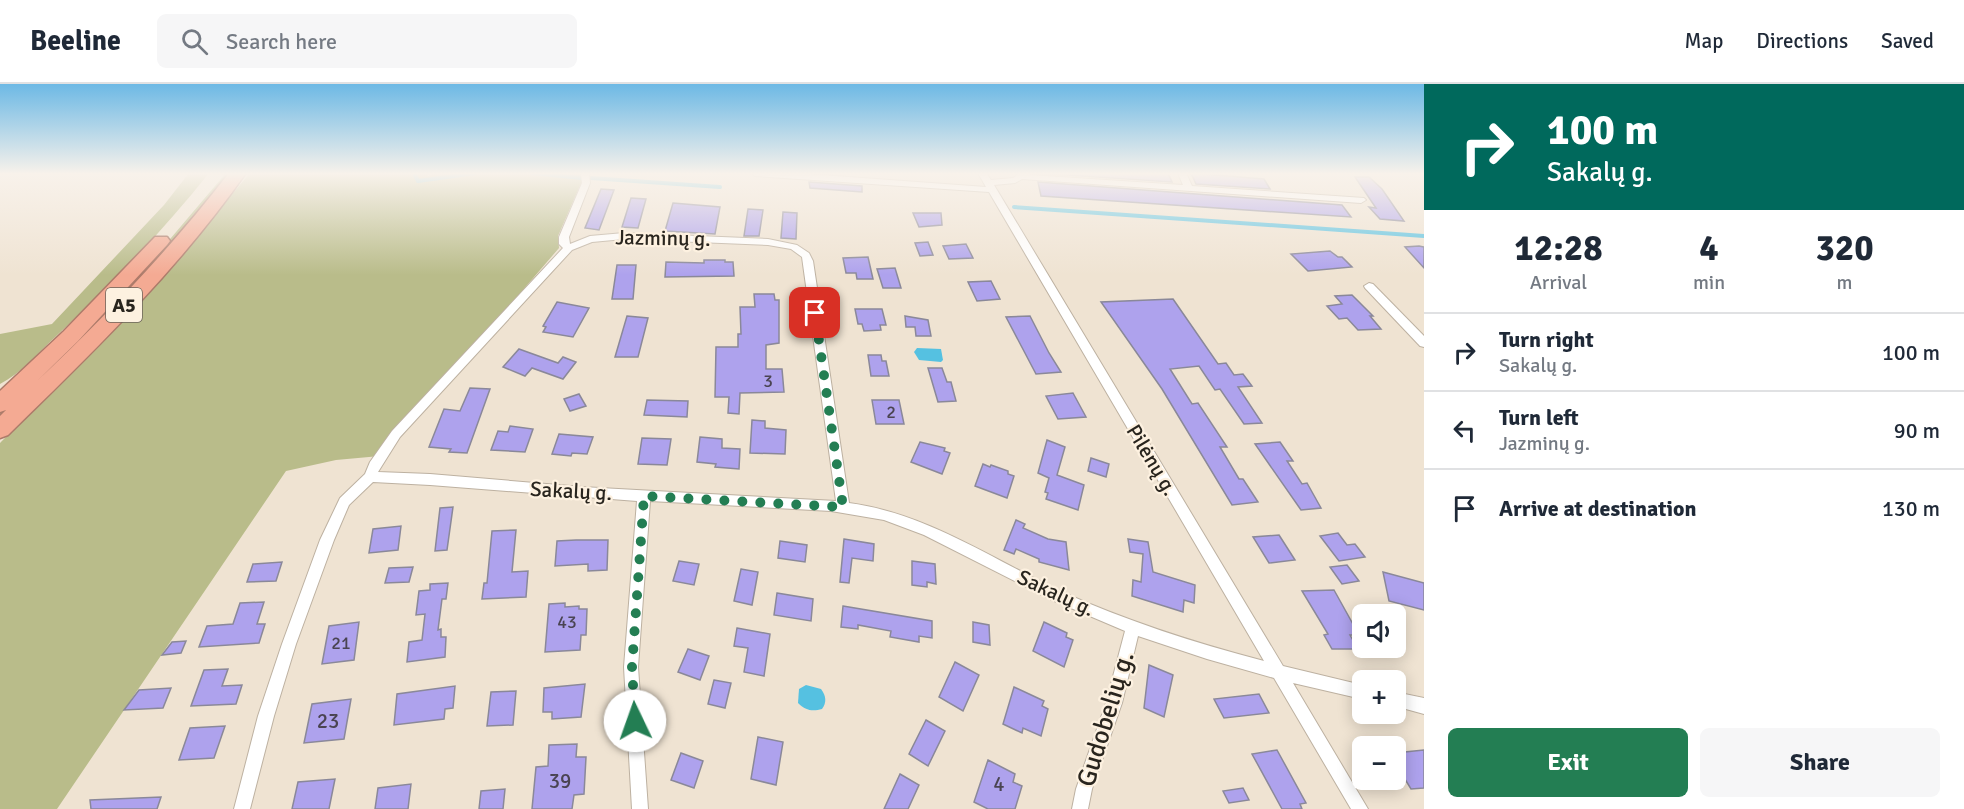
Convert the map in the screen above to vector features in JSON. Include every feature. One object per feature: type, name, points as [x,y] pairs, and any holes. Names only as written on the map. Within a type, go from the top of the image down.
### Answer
[{"type":"highway","name":"A5","points":[[0,404],[142,262],[190,207]]},
{"type":"highway","name":"A5","points":[[0,429],[123,306],[211,207]]},
{"type":"highway","points":[[0,388],[31,375]]},
{"type":"street","points":[[569,248],[564,243],[564,237],[576,207]]},
{"type":"street","name":"Pilėnų g.","points":[[1003,207],[1360,809]]},
{"type":"street","name":"Jazminų g.","points":[[370,477],[375,465],[396,434],[569,248],[590,239],[650,237],[768,242],[794,247],[806,255],[808,261],[843,507]]},
{"type":"street","points":[[1369,286],[1424,343]]},
{"type":"street","points":[[242,809],[282,664],[327,540],[344,502],[370,477]]},
{"type":"street","name":"Sakalų g.","points":[[370,477],[398,477],[545,491],[843,507],[866,511],[901,521],[964,548],[1057,596],[1133,628],[1280,673]]},
{"type":"street","points":[[640,809],[632,667],[644,496]]},
{"type":"street","name":"Gudobelių g.","points":[[1080,809],[1084,789],[1114,703],[1133,628]]},
{"type":"street","points":[[1280,673],[1352,690]]},
{"type":"street","points":[[1406,702],[1424,706]]},
{"type":"green space","points":[[162,207],[181,207],[114,280],[28,364],[0,384],[0,334],[52,324]]},
{"type":"green space","points":[[197,207],[202,207],[148,269],[0,417],[0,412],[154,258]]},
{"type":"green space","points":[[221,207],[571,207],[558,236],[559,248],[380,456],[336,460],[286,471],[57,809],[0,809],[0,443],[158,282]]},
{"type":"water","points":[[917,348],[941,349],[943,360],[941,362],[919,360],[914,352]]},
{"type":"water","points":[[806,685],[821,689],[825,699],[822,709],[809,710],[798,703],[799,689]]},
{"type":"building","points":[[594,207],[608,207],[599,230],[585,228]]},
{"type":"building","points":[[628,207],[644,207],[638,228],[622,227]]},
{"type":"building","points":[[672,207],[720,207],[715,234],[665,231]]},
{"type":"building","points":[[1201,207],[1343,207],[1351,217]]},
{"type":"building","points":[[1369,207],[1394,207],[1404,221],[1380,219]]},
{"type":"building","points":[[748,209],[763,210],[759,236],[744,236]]},
{"type":"building","points":[[783,212],[797,213],[796,239],[781,238]]},
{"type":"building","points":[[913,213],[941,213],[942,225],[919,227]]},
{"type":"building","points":[[928,242],[933,255],[920,256],[915,243]]},
{"type":"building","points":[[966,244],[973,258],[949,259],[943,246]]},
{"type":"building","points":[[1405,247],[1424,247],[1424,268]]},
{"type":"building","points":[[1330,251],[1342,257],[1352,267],[1308,271],[1291,254]]},
{"type":"building","points":[[868,257],[873,279],[857,279],[856,273],[846,273],[843,258]]},
{"type":"building","points":[[704,260],[733,262],[734,276],[665,277],[666,262],[704,263]]},
{"type":"building","points":[[617,265],[636,265],[633,299],[612,299]]},
{"type":"building","points":[[895,268],[901,288],[883,288],[877,269]]},
{"type":"building","points":[[991,281],[1000,299],[977,301],[968,282]]},
{"type":"building","points":[[754,294],[774,294],[775,300],[779,300],[779,343],[766,345],[766,369],[782,369],[784,392],[740,393],[739,414],[728,413],[729,397],[715,397],[716,347],[738,347],[738,334],[741,334],[740,307],[755,307]]},
{"type":"building","points":[[1352,295],[1373,316],[1370,316],[1381,329],[1358,330],[1347,318],[1339,319],[1327,306],[1342,304],[1335,296]]},
{"type":"building","points":[[1173,299],[1218,364],[1226,363],[1234,375],[1243,374],[1252,386],[1238,387],[1262,423],[1244,424],[1220,389],[1215,390],[1199,366],[1170,369],[1192,404],[1198,403],[1227,447],[1220,447],[1239,479],[1243,479],[1258,502],[1232,505],[1162,389],[1101,302]]},
{"type":"building","points":[[557,302],[589,308],[573,337],[543,332],[546,327],[543,326]]},
{"type":"building","points":[[855,309],[882,309],[886,325],[880,325],[881,330],[864,331],[862,324],[858,324]]},
{"type":"building","points":[[627,316],[648,318],[638,357],[615,357]]},
{"type":"building","points":[[905,316],[928,320],[931,336],[916,336],[915,327],[906,327]]},
{"type":"building","points":[[1030,316],[1061,372],[1036,374],[1006,317]]},
{"type":"building","points":[[519,349],[558,363],[563,357],[576,362],[563,379],[532,368],[525,376],[503,367]]},
{"type":"building","points":[[868,355],[881,355],[882,361],[886,361],[889,376],[871,376]]},
{"type":"building","points":[[928,368],[942,368],[947,382],[951,382],[956,401],[938,402]]},
{"type":"building","points":[[470,388],[490,389],[467,453],[449,452],[451,449],[429,447],[444,409],[460,411]]},
{"type":"building","points":[[1073,393],[1086,417],[1058,419],[1046,396]]},
{"type":"building","points":[[579,394],[586,406],[570,411],[564,399]]},
{"type":"building","points":[[647,400],[688,401],[687,417],[644,415]]},
{"type":"building","points":[[872,400],[899,400],[904,424],[876,424]]},
{"type":"building","points":[[752,420],[765,421],[765,428],[786,430],[785,454],[750,453]]},
{"type":"building","points":[[510,426],[533,429],[525,452],[491,450],[498,431],[508,432]]},
{"type":"building","points":[[559,434],[593,437],[587,454],[572,453],[571,456],[552,454]]},
{"type":"building","points":[[700,437],[722,439],[722,448],[740,449],[739,469],[715,467],[716,464],[697,462]]},
{"type":"building","points":[[642,438],[671,439],[667,465],[638,464]]},
{"type":"building","points":[[1047,440],[1065,447],[1057,475],[1084,485],[1078,510],[1046,499],[1048,493],[1045,492],[1049,478],[1038,473]]},
{"type":"building","points":[[920,442],[945,448],[944,451],[950,453],[942,474],[911,462]]},
{"type":"building","points":[[1280,442],[1293,461],[1287,461],[1302,484],[1307,483],[1321,508],[1301,510],[1255,444]]},
{"type":"building","points":[[1091,458],[1109,464],[1106,477],[1088,471]]},
{"type":"building","points":[[983,464],[1008,471],[1008,474],[1014,476],[1007,498],[975,486]]},
{"type":"building","points":[[453,507],[447,550],[435,551],[440,508]]},
{"type":"building","points":[[1016,520],[1025,524],[1023,528],[1048,539],[1066,542],[1069,570],[1039,562],[1039,559],[1016,549],[1014,554],[1004,550]]},
{"type":"building","points":[[401,526],[398,550],[369,553],[373,529]]},
{"type":"building","points":[[516,530],[512,572],[528,571],[526,597],[482,599],[484,583],[487,583],[492,531]]},
{"type":"building","points":[[1338,533],[1347,545],[1355,544],[1365,557],[1339,561],[1320,536]]},
{"type":"building","points":[[1279,535],[1295,560],[1269,563],[1253,537]]},
{"type":"building","points":[[844,539],[874,544],[873,561],[852,558],[849,583],[840,582]]},
{"type":"building","points":[[1128,539],[1148,542],[1153,572],[1195,585],[1194,603],[1184,600],[1183,612],[1132,596],[1133,580],[1141,582],[1143,554],[1130,552]]},
{"type":"building","points":[[608,540],[607,570],[588,571],[588,564],[555,566],[557,541]]},
{"type":"building","points":[[780,541],[807,545],[805,562],[778,558]]},
{"type":"building","points":[[679,561],[699,564],[694,585],[673,581]]},
{"type":"building","points":[[912,561],[935,564],[936,584],[927,582],[927,587],[912,585]]},
{"type":"building","points":[[282,562],[276,581],[247,582],[253,564]]},
{"type":"building","points":[[1347,565],[1359,581],[1342,584],[1330,567]]},
{"type":"building","points":[[413,567],[409,582],[385,583],[389,568]]},
{"type":"building","points":[[741,569],[758,572],[752,605],[734,601]]},
{"type":"building","points":[[1383,572],[1424,583],[1424,610],[1389,601]]},
{"type":"building","points":[[448,583],[446,599],[442,599],[438,630],[441,629],[441,637],[446,637],[445,657],[407,662],[409,642],[422,640],[425,614],[416,615],[419,591],[430,590],[430,584]]},
{"type":"building","points":[[1334,590],[1352,622],[1352,635],[1350,635],[1352,649],[1332,649],[1324,635],[1328,634],[1302,591]]},
{"type":"building","points":[[777,593],[813,599],[811,621],[774,615]]},
{"type":"building","points":[[264,602],[257,624],[265,624],[259,643],[199,647],[207,626],[233,624],[240,603]]},
{"type":"building","points":[[565,603],[565,607],[579,606],[579,609],[587,609],[586,635],[581,635],[580,650],[545,652],[549,604]]},
{"type":"building","points":[[843,606],[932,621],[932,638],[919,636],[919,642],[890,637],[891,631],[858,625],[858,629],[841,627]]},
{"type":"building","points":[[359,622],[354,660],[322,664],[329,626]]},
{"type":"building","points":[[973,622],[989,625],[990,645],[973,642]]},
{"type":"building","points":[[1044,622],[1067,633],[1066,637],[1073,640],[1064,667],[1033,651]]},
{"type":"building","points":[[737,628],[770,634],[764,676],[744,672],[748,648],[734,646]]},
{"type":"building","points":[[186,641],[181,653],[162,655],[172,642]]},
{"type":"building","points":[[688,649],[709,656],[700,680],[678,672]]},
{"type":"building","points":[[955,662],[979,675],[963,711],[939,697]]},
{"type":"building","points":[[1149,665],[1173,675],[1164,717],[1144,708]]},
{"type":"building","points":[[228,669],[222,686],[242,685],[236,704],[191,706],[204,670]]},
{"type":"building","points":[[714,680],[731,683],[725,708],[708,704]]},
{"type":"building","points":[[585,684],[581,717],[552,719],[552,712],[543,712],[544,688]]},
{"type":"building","points":[[455,686],[453,708],[445,709],[444,719],[394,725],[397,694]]},
{"type":"building","points":[[1014,687],[1044,701],[1042,706],[1048,709],[1041,736],[1023,728],[1022,733],[1003,724]]},
{"type":"building","points":[[171,688],[163,708],[124,710],[139,690]]},
{"type":"building","points":[[516,691],[513,725],[487,726],[491,692]]},
{"type":"building","points":[[1259,694],[1269,713],[1224,718],[1214,699]]},
{"type":"building","points":[[351,699],[344,739],[304,743],[312,704]]},
{"type":"building","points":[[926,720],[945,731],[928,766],[909,754]]},
{"type":"building","points":[[225,726],[214,758],[179,760],[190,728]]},
{"type":"building","points":[[758,737],[783,742],[776,785],[751,779]]},
{"type":"building","points":[[577,744],[576,757],[586,757],[584,794],[574,795],[572,809],[532,809],[536,767],[548,766],[549,745]]},
{"type":"building","points":[[1277,750],[1306,803],[1300,804],[1302,809],[1282,809],[1252,754]]},
{"type":"building","points":[[1424,750],[1424,788],[1411,789],[1406,781],[1406,752]]},
{"type":"building","points":[[681,753],[703,761],[694,788],[671,780]]},
{"type":"building","points":[[988,760],[1015,774],[1013,782],[1022,786],[1015,809],[988,809],[974,802]]},
{"type":"building","points":[[900,774],[919,785],[908,809],[884,809]]},
{"type":"building","points":[[335,779],[329,809],[292,809],[298,782]]},
{"type":"building","points":[[411,784],[408,809],[375,809],[378,788]]},
{"type":"building","points":[[1243,788],[1249,800],[1229,803],[1223,791]]},
{"type":"building","points":[[505,789],[503,809],[479,809],[481,791]]},
{"type":"building","points":[[161,797],[157,809],[91,809],[90,800]]},
{"type":"waterway","points":[[1014,207],[1424,236]]},
{"type":"route","points":[[635,721],[632,667],[644,496],[843,507],[815,313]]}]
